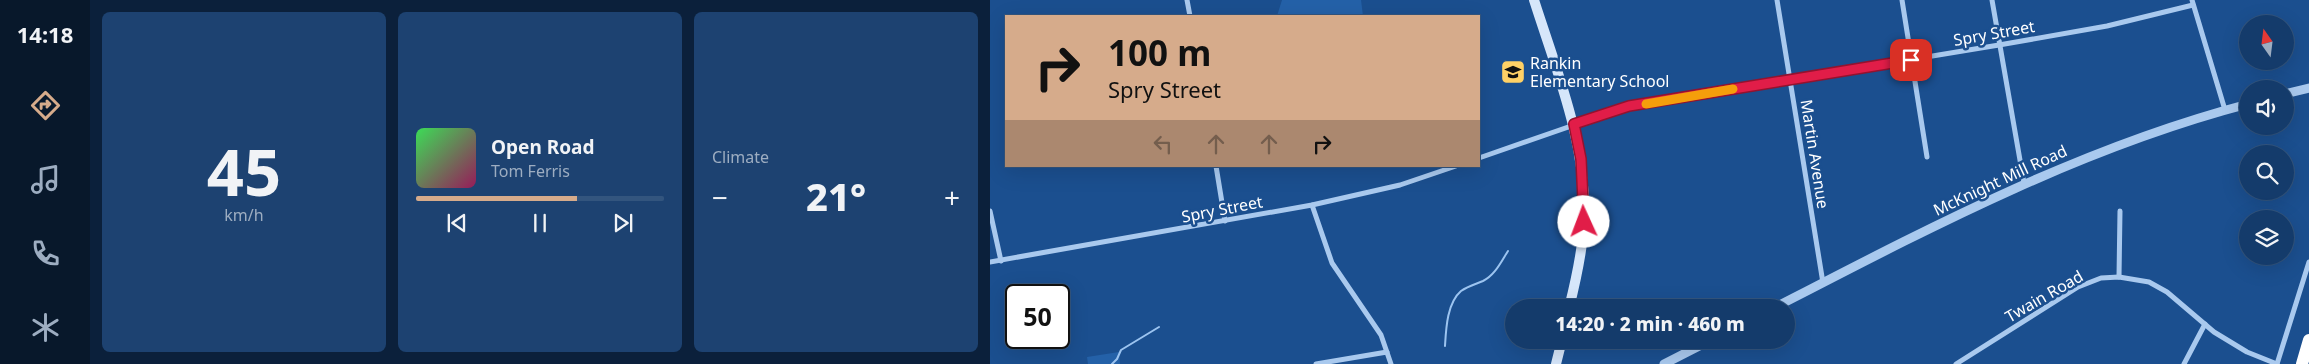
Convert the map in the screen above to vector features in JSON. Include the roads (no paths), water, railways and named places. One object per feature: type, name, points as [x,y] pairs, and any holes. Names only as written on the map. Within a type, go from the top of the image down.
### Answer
[{"type":"highway","points":[[2302,364],[2309,340]]},
{"type":"main road","points":[[1534,0],[1574,124],[1582,168],[1584,222],[1571,299]]},
{"type":"main road","points":[[1556,364],[1560,349]]},
{"type":"street","points":[[1187,0],[1190,15]]},
{"type":"street","name":"Martin Avenue","points":[[1777,0],[1823,282]]},
{"type":"street","points":[[1902,0],[1927,156]]},
{"type":"street","points":[[1992,0],[2024,183]]},
{"type":"street","points":[[2192,3],[2225,110]]},
{"type":"street","name":"Spry Street","points":[[1480,158],[1629,106],[2107,26],[2192,3]]},
{"type":"street","points":[[2294,92],[2309,88]]},
{"type":"street","name":"McKnight Mill Road","points":[[1791,299],[2024,183],[2092,154],[2239,106]]},
{"type":"street","points":[[1216,167],[1225,221]]},
{"type":"street","name":"Spry Street","points":[[990,262],[1312,204],[1407,184],[1453,167]]},
{"type":"street","points":[[1312,204],[1332,263],[1381,335],[1391,364]]},
{"type":"street","points":[[990,211],[1000,261]]},
{"type":"street","points":[[2119,277],[2120,211]]},
{"type":"street","points":[[2277,364],[2309,262]]},
{"type":"street","name":"Twain Road","points":[[1956,364],[2078,287],[2101,278],[2119,277],[2149,282],[2167,292],[2206,324],[2247,352],[2277,364]]},
{"type":"street","points":[[2184,364],[2206,324]]},
{"type":"street","points":[[1664,364],[1693,349]]},
{"type":"street","points":[[1316,364],[1387,352]]},
{"type":"waterway","points":[[1445,346],[1448,317],[1456,296],[1464,289],[1483,281],[1491,275],[1508,251]]},
{"type":"waterway","points":[[1112,364],[1117,359],[1121,350],[1159,327]]},
{"type":"place","name":"Rankin Elementary School","points":[[1513,72]]}]
